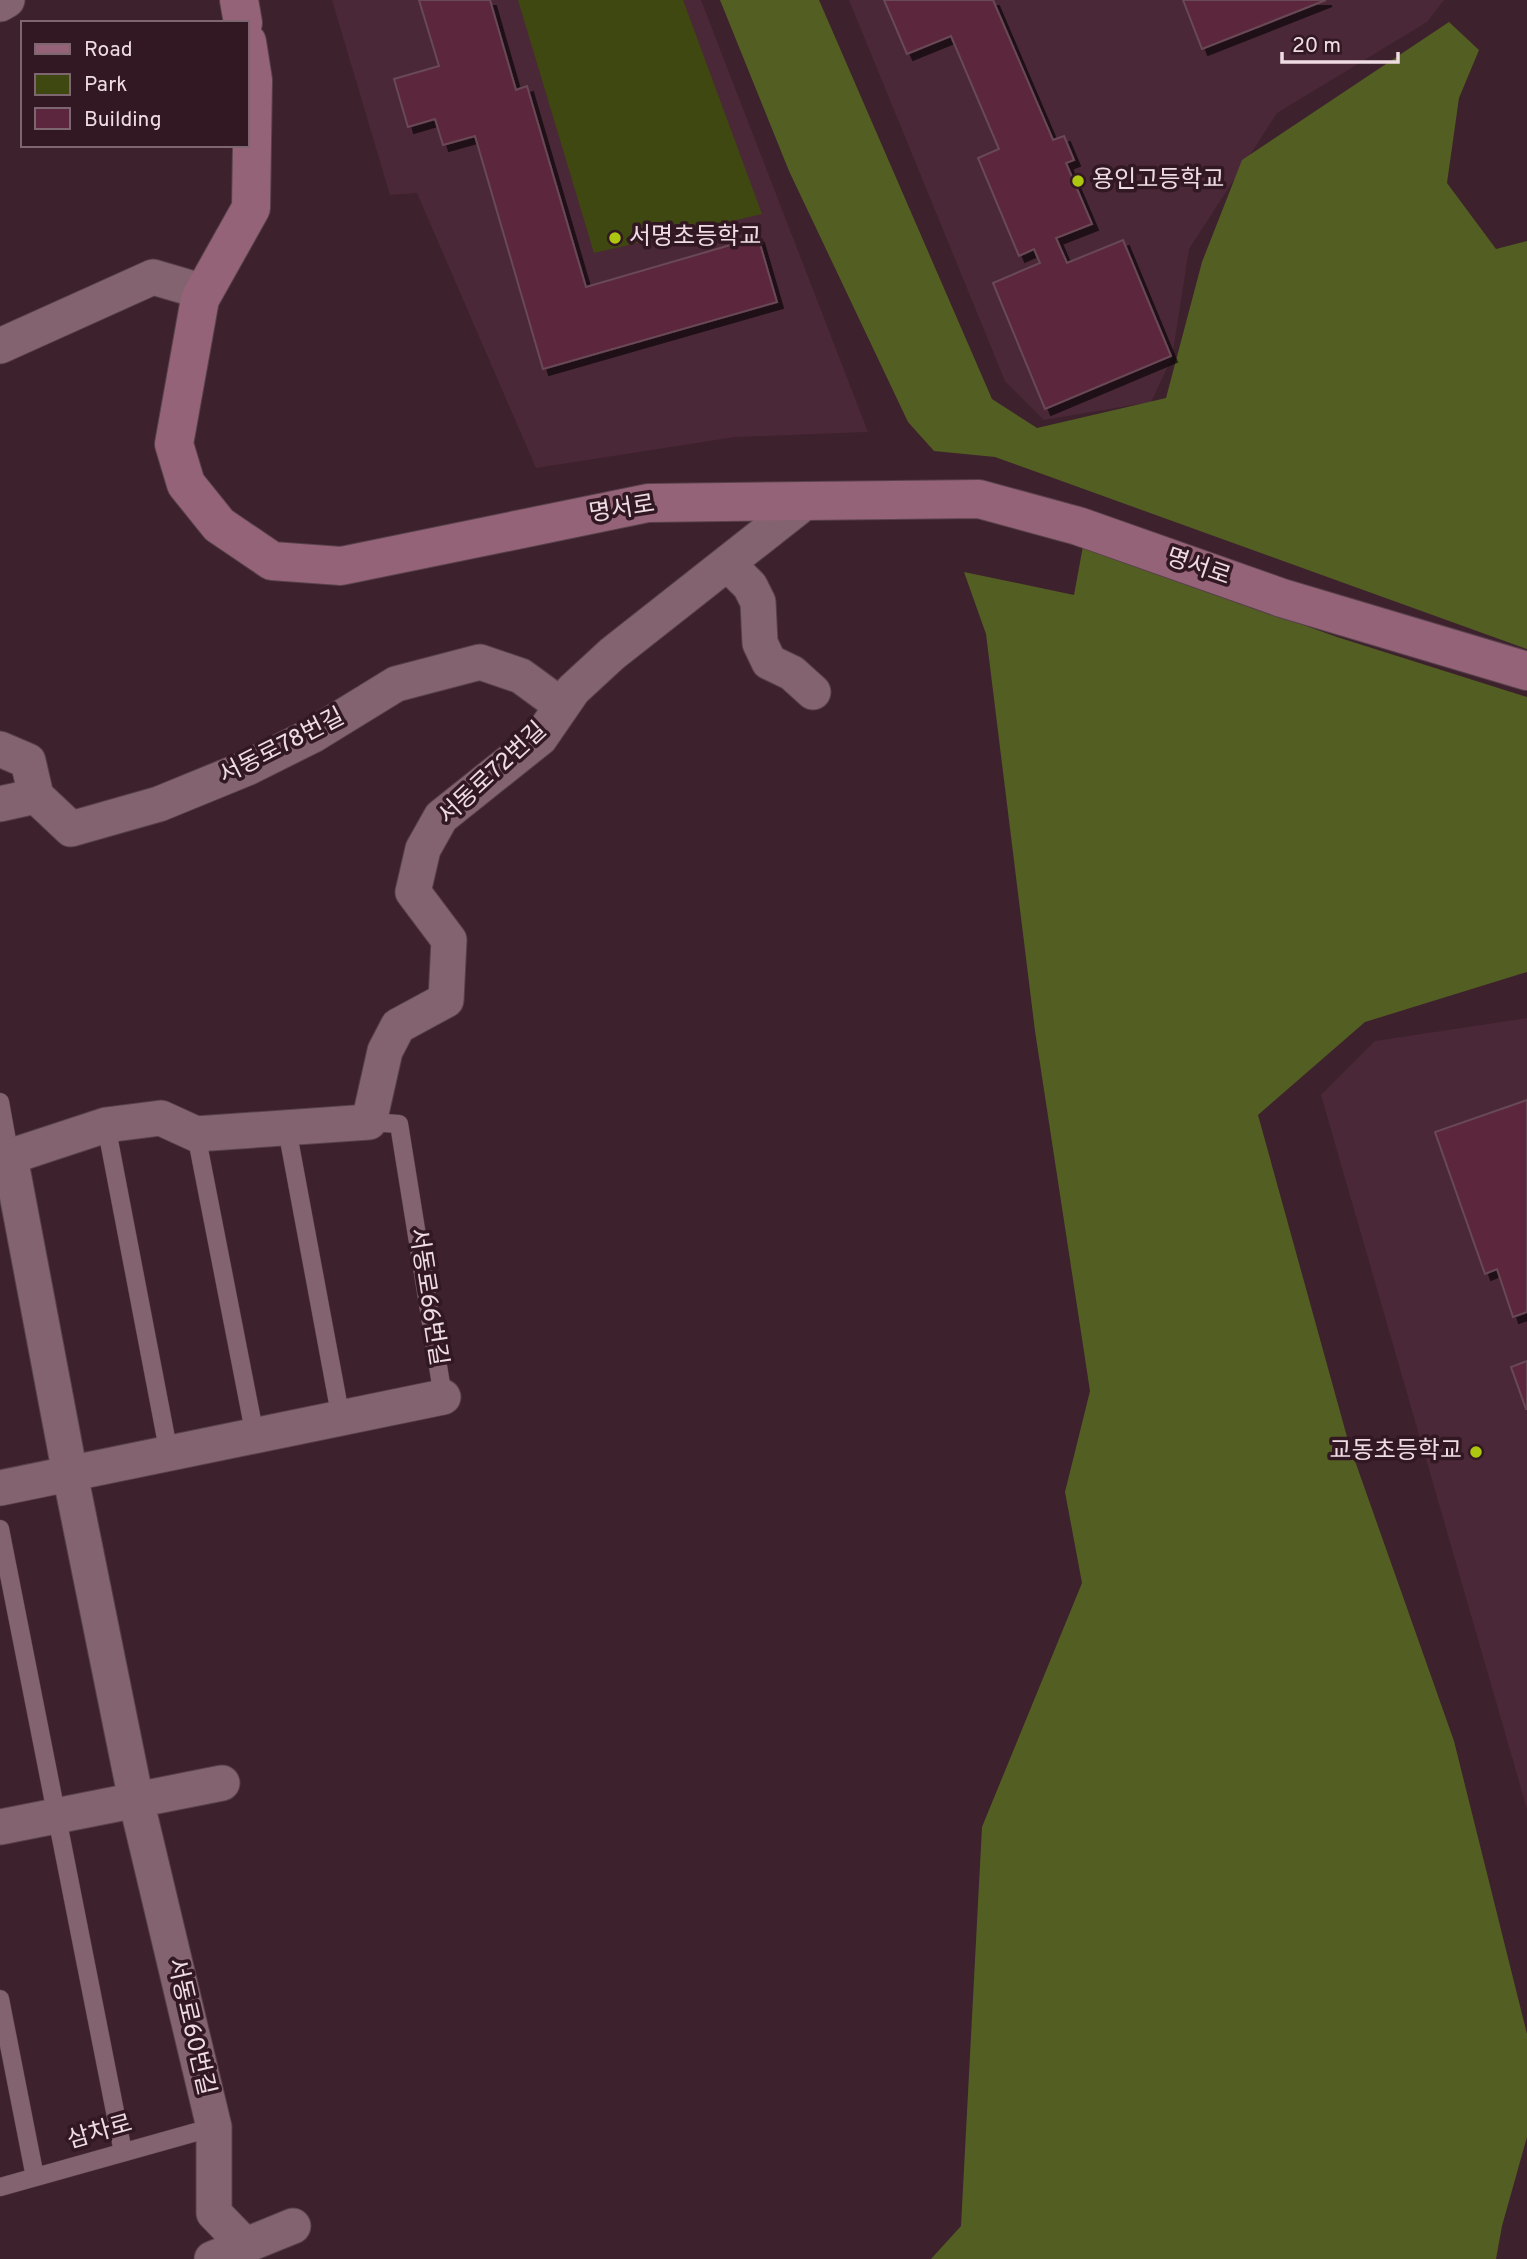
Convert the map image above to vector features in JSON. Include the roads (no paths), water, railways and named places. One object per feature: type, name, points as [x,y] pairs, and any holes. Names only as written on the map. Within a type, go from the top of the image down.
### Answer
[{"type":"street","points":[[0,4],[7,0]]},
{"type":"street","points":[[239,0],[243,21]]},
{"type":"street","name":"명서로","points":[[248,48],[253,79],[251,208],[200,299],[174,444],[186,484],[219,525],[272,561],[341,566],[648,503],[979,499],[1078,526],[1282,598],[1527,671]]},
{"type":"street","points":[[0,346],[153,277],[204,292]]},
{"type":"street","name":"서동로72번길","points":[[369,1122],[386,1051],[398,1026],[446,1000],[449,940],[413,892],[423,849],[441,817],[540,738],[573,690],[612,654],[805,502]]},
{"type":"street","points":[[728,564],[750,586],[758,602],[760,642],[769,662],[792,673],[813,692]]},
{"type":"street","name":"서동로78번길","points":[[36,796],[71,829],[159,804],[247,768],[313,736],[396,684],[480,662],[521,676],[562,706]]},
{"type":"street","points":[[0,749],[28,761],[36,796],[0,804]]},
{"type":"street","points":[[71,1474],[5,1159],[107,1125],[161,1118],[197,1134],[369,1122]]},
{"type":"street","name":"서동로66번길","points":[[0,1488],[443,1398]]},
{"type":"street","name":"서동로60번길","points":[[71,1474],[136,1800],[214,2127],[214,2213],[245,2245]]},
{"type":"street","points":[[0,1827],[222,1783]]},
{"type":"street","points":[[212,2259],[293,2226]]},
{"type":"lane","points":[[0,1102],[5,1159]]},
{"type":"lane","name":"서동로66번길","points":[[369,1122],[399,1124],[443,1398]]},
{"type":"lane","points":[[107,1125],[169,1454]]},
{"type":"lane","points":[[287,1129],[341,1419]]},
{"type":"lane","points":[[197,1134],[256,1436]]},
{"type":"lane","points":[[0,1529],[123,2152]]},
{"type":"lane","points":[[0,1999],[35,2177]]},
{"type":"lane","name":"삼차로","points":[[0,2188],[214,2127]]},
{"type":"place","name":"용인고등학교","points":[[1078,181]]},
{"type":"place","name":"서명초등학교","points":[[615,238]]},
{"type":"place","name":"교동초등학교","points":[[1476,1452]]}]
